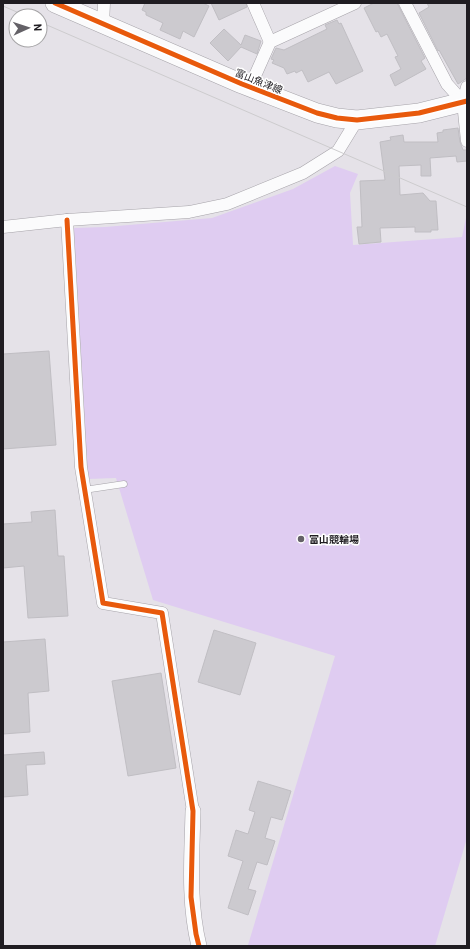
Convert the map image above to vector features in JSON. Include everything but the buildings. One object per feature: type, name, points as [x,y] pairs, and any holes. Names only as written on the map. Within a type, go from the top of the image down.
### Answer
[{"type":"main road","name":"富山魚津線","points":[[55,3],[250,87],[317,113],[337,118],[357,120],[419,113],[466,97]]},
{"type":"street","points":[[103,24],[104,3]]},
{"type":"street","points":[[253,3],[270,42]]},
{"type":"street","points":[[250,87],[270,42],[355,3]]},
{"type":"street","points":[[405,3],[447,84],[466,97],[467,140]]},
{"type":"street","points":[[3,227],[67,220],[189,212],[227,204],[303,174],[338,151],[357,120]]},
{"type":"street","points":[[67,220],[81,467],[104,602],[162,613],[193,811],[191,897],[199,946]]},
{"type":"lane","points":[[84,490],[124,484]]},
{"type":"shaded area","name":"富山競輪場","points":[[335,166],[358,174],[350,193],[353,245],[462,237],[467,213],[467,838],[435,946],[248,945],[335,656],[153,600],[116,478],[88,479],[74,228],[105,227],[212,218],[293,189]]},
{"type":"tram line","points":[[3,6],[8,8]]},
{"type":"tram line","points":[[48,25],[467,207]]},
{"type":"cycle path","points":[[55,3],[242,84],[317,113],[337,118],[357,120],[419,113],[467,101]]},
{"type":"cycle path","points":[[67,220],[81,467],[103,603],[162,613],[193,811],[191,897],[199,946]]},
{"type":"place","name":"富山競輪場","points":[[301,539]]}]
